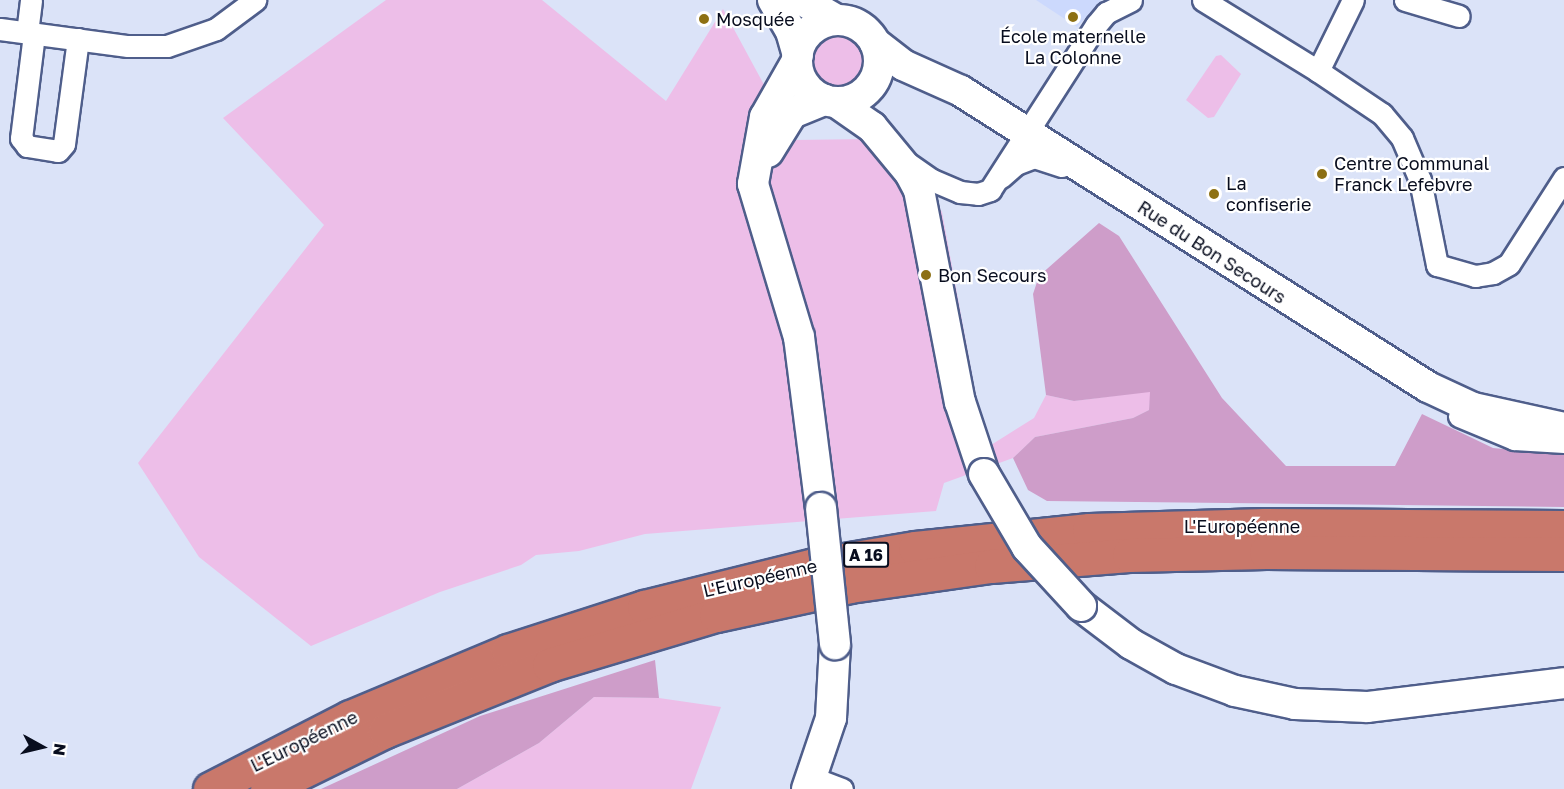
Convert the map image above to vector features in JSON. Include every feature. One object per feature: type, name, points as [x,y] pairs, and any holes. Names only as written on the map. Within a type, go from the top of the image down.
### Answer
[{"type":"highway","name":"L'Européenne","points":[[210,789],[350,717],[508,651],[644,607],[814,565],[915,548],[1089,530],[1265,525],[1564,527]]},
{"type":"highway","name":"L'Européenne","points":[[267,789],[385,731],[559,661],[705,618],[850,586],[991,566],[1139,555],[1564,554]]},
{"type":"main road","points":[[773,0],[791,31],[806,87],[867,122],[914,178],[923,203],[960,402],[984,474],[1027,547],[1081,606],[1131,644],[1176,669],[1235,691],[1295,704],[1367,707],[1564,683]]},
{"type":"main road","points":[[771,244],[763,193],[767,155],[792,113],[830,101],[858,96],[872,84],[878,66],[875,43],[858,26],[836,20],[802,0]]},
{"type":"main road","points":[[810,783],[831,718],[835,644],[804,361],[754,193],[756,148],[773,99],[809,32],[836,20]]},
{"type":"main road","name":"Rue du Bon Secours","points":[[875,43],[893,59],[945,81],[1428,387],[1473,408],[1564,428]]},
{"type":"street","points":[[31,0],[21,138],[27,146],[58,151],[64,144],[78,39]]},
{"type":"street","points":[[0,29],[137,47],[177,45],[216,30],[255,0]]},
{"type":"street","points":[[1001,177],[1099,20],[1131,0]]},
{"type":"street","points":[[1203,0],[1318,71],[1382,114],[1402,138],[1420,180],[1437,265],[1475,276],[1493,273],[1509,264],[1564,178]]},
{"type":"street","points":[[1318,71],[1353,0]]},
{"type":"street","points":[[1405,0],[1459,16]]},
{"type":"street","name":"Rue du Bon Secours","points":[[894,152],[932,180],[960,192],[987,192],[1001,177],[1029,158],[1050,159],[1436,405],[1514,439],[1564,442]]},
{"type":"street","points":[[810,783],[842,789]]},
{"type":"shaded area","points":[[386,0],[542,0],[666,101],[723,9],[794,140],[868,139],[927,189],[942,212],[980,418],[991,445],[1034,418],[1046,395],[1074,401],[1151,391],[1149,410],[1133,418],[1035,437],[1013,458],[944,483],[936,511],[645,534],[579,551],[536,555],[521,565],[440,592],[311,646],[199,557],[138,463],[324,225],[223,118]]},
{"type":"shaded area","name":"École maternelle La Colonne","points":[[1036,0],[1100,0],[1101,1],[1077,27]]},
{"type":"shaded area","points":[[833,32],[845,32],[860,40],[868,55],[868,67],[860,82],[845,90],[833,90],[818,82],[810,67],[810,55],[818,40]]},
{"type":"shaded area","points":[[1221,55],[1241,74],[1214,117],[1208,118],[1186,100],[1216,56]]},
{"type":"shaded area","points":[[1099,223],[1119,236],[1222,398],[1286,466],[1395,466],[1422,414],[1493,448],[1564,455],[1564,507],[1047,501],[1028,490],[1013,458],[1035,437],[1133,418],[1149,410],[1150,392],[1074,401],[1046,395],[1033,294],[1039,276]]},
{"type":"shaded area","points":[[655,660],[659,698],[594,697],[539,743],[457,789],[321,789],[480,716]]},
{"type":"shaded area","points":[[594,697],[659,698],[721,707],[691,789],[457,789],[539,743]]},
{"type":"place","name":"École maternelle La Colonne","points":[[1073,17]]},
{"type":"place","name":"Mosquée","points":[[704,19]]},
{"type":"place","name":"Centre Communal Franck Lefebvre","points":[[1322,174]]},
{"type":"place","name":"La confiserie","points":[[1214,194]]},
{"type":"place","name":"Bon Secours","points":[[926,275]]}]
